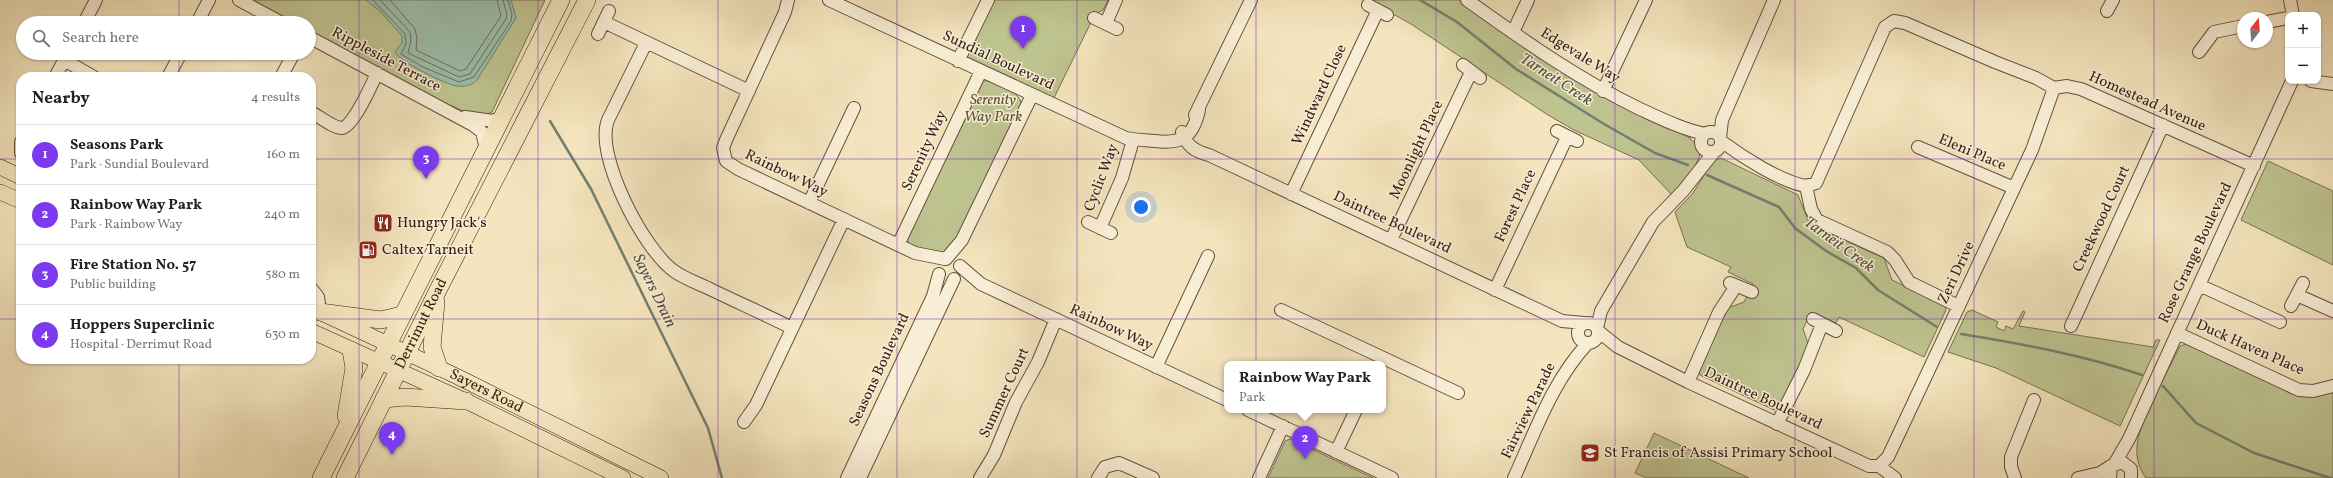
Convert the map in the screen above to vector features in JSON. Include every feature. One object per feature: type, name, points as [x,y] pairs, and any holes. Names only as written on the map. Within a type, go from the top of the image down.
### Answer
[{"type":"highway","name":"Derrimut Road","points":[[321,478],[561,0]]},
{"type":"highway","name":"Derrimut Road","points":[[346,478],[438,290],[587,0]]},
{"type":"highway","points":[[438,290],[432,347],[439,368]]},
{"type":"highway","points":[[316,310],[381,320],[402,315]]},
{"type":"highway","points":[[344,432],[354,368],[351,350]]},
{"type":"highway","points":[[384,399],[405,396],[466,400]]},
{"type":"main road","points":[[0,167],[16,175]]},
{"type":"main road","points":[[0,192],[16,199]]},
{"type":"main road","name":"Sayers Road","points":[[316,310],[439,368],[661,478]]},
{"type":"main road","name":"Sayers Road","points":[[316,333],[466,400],[623,478]]},
{"type":"main road","points":[[586,460],[593,443]]},
{"type":"street","points":[[88,16],[96,0]]},
{"type":"street","points":[[201,16],[209,0]]},
{"type":"street","points":[[238,0],[269,16]]},
{"type":"street","name":"Rainbow Way","points":[[796,0],[787,6],[724,144],[723,153],[726,161],[738,169],[915,253],[939,272]]},
{"type":"street","name":"Sundial Boulevard","points":[[829,0],[1115,135],[1133,140],[1156,141],[1185,136]]},
{"type":"street","points":[[958,61],[988,0]]},
{"type":"street","points":[[1106,23],[1116,0]]},
{"type":"street","points":[[1185,136],[1199,110],[1251,0]]},
{"type":"street","name":"Edgevale Way","points":[[1467,0],[1564,68],[1603,92],[1796,184],[1806,186]]},
{"type":"street","points":[[1513,32],[1528,0]]},
{"type":"street","points":[[1603,92],[1646,0]]},
{"type":"street","name":"Fairview Parade","points":[[1514,478],[1559,381],[1574,358],[1653,222],[1683,191],[1699,168],[1722,120],[1774,0]]},
{"type":"street","points":[[2107,11],[2113,0]]},
{"type":"street","points":[[2290,0],[2292,12]]},
{"type":"street","name":"Windward Close","points":[[1291,194],[1377,10]]},
{"type":"street","points":[[598,34],[609,11]]},
{"type":"street","points":[[1094,18],[1117,29]]},
{"type":"street","points":[[2273,21],[2285,19]]},
{"type":"street","points":[[1958,306],[1909,282],[1895,260],[1887,252],[1817,220],[1811,209],[1806,186],[1816,183],[1884,27],[1894,21],[1905,23],[2036,78],[2054,88]]},
{"type":"street","points":[[604,22],[749,91]]},
{"type":"street","points":[[2199,52],[2214,32],[2237,27]]},
{"type":"street","name":"Rippleside Terrace","points":[[316,41],[449,112],[482,132],[486,149]]},
{"type":"street","points":[[646,43],[608,120],[605,131],[614,178],[635,221],[646,240],[674,272],[792,328]]},
{"type":"street","points":[[58,72],[64,60]]},
{"type":"street","points":[[70,60],[87,72]]},
{"type":"street","points":[[171,72],[177,60]]},
{"type":"street","points":[[284,72],[290,60]]},
{"type":"street","name":"Serenity Way","points":[[898,245],[981,71]]},
{"type":"street","name":"Moonlight Place","points":[[1391,240],[1471,72]]},
{"type":"street","points":[[316,115],[340,127],[346,126],[353,120],[377,74]]},
{"type":"street","points":[[2321,82],[2333,84]]},
{"type":"street","name":"Rose Grange Boulevard","points":[[2112,469],[2129,439],[2291,84]]},
{"type":"street","name":"Homestead Avenue","points":[[2054,88],[2067,86],[2081,89],[2254,166]]},
{"type":"street","name":"Zeri Drive","points":[[1879,466],[1888,457],[2014,188],[2044,120],[2054,88]]},
{"type":"street","points":[[962,240],[960,272],[954,279],[944,279],[939,272],[940,263],[946,259],[962,240],[1032,95]]},
{"type":"street","points":[[809,203],[854,108]]},
{"type":"street","name":"Rippleside Terrace","points":[[449,112],[488,122],[497,120],[503,116]]},
{"type":"street","name":"Creekwood Court","points":[[2071,326],[2163,125]]},
{"type":"street","name":"Daintree Boulevard","points":[[1185,136],[1194,150],[1209,155],[1391,240],[1777,424],[1869,466],[1879,466],[1895,478]]},
{"type":"street","name":"Forest Place","points":[[1495,290],[1567,136]]},
{"type":"street","name":"Cyclic Way","points":[[1100,228],[1122,178],[1133,140]]},
{"type":"street","name":"Eleni Place","points":[[1918,147],[2014,188]]},
{"type":"street","points":[[744,422],[756,405],[844,219]]},
{"type":"street","name":"Cyclic Way","points":[[1088,222],[1111,233]]},
{"type":"street","name":"Rainbow Way","points":[[915,253],[946,259]]},
{"type":"street","points":[[1156,367],[1208,256]]},
{"type":"street","points":[[946,259],[952,258],[960,265]]},
{"type":"street","name":"Rainbow Way","points":[[960,265],[981,284]]},
{"type":"street","name":"Seasons Boulevard","points":[[847,478],[937,288],[939,272]]},
{"type":"street","name":"Rainbow Way","points":[[954,279],[981,284],[1224,399]]},
{"type":"street","name":"Seasons Boulevard","points":[[860,478],[954,279]]},
{"type":"street","points":[[2291,306],[2303,283]]},
{"type":"street","points":[[1688,382],[1733,284],[1752,292]]},
{"type":"street","points":[[2199,285],[2280,322]]},
{"type":"street","points":[[316,294],[318,297],[316,306]]},
{"type":"street","points":[[2297,295],[2333,312]]},
{"type":"street","points":[[1280,310],[1379,361]]},
{"type":"street","name":"Summer Court","points":[[980,478],[996,451],[1011,412],[1038,362],[1056,319]]},
{"type":"street","points":[[1777,424],[1804,370],[1817,321],[1836,331]]},
{"type":"street","name":"Duck Haven Place","points":[[2177,333],[2299,390],[2313,391],[2333,386]]},
{"type":"street","points":[[1386,364],[1458,393]]},
{"type":"street","points":[[2015,478],[2011,467],[2011,458],[2035,401]]},
{"type":"street","points":[[1255,413],[1392,478]]},
{"type":"street","points":[[1336,452],[1355,413]]},
{"type":"street","points":[[1258,478],[1283,426]]},
{"type":"street","name":"Rose Grange Boulevard","points":[[2129,439],[2132,474]]},
{"type":"street","points":[[2078,478],[2112,469],[2122,462],[2132,474]]},
{"type":"street","points":[[1098,478],[1105,467],[1119,464],[1153,478]]},
{"type":"green space","points":[[248,0],[545,0],[492,112],[482,117],[468,113],[435,99],[316,36],[316,16],[279,16]]},
{"type":"green space","points":[[991,0],[1108,0],[1103,10],[1095,14],[1053,100],[968,58],[967,55]]},
{"type":"green space","points":[[1368,0],[1459,0],[1581,84],[1690,138],[1699,148],[1700,155],[1693,171],[1672,195],[1639,160],[1574,130],[1548,115],[1411,24]]},
{"type":"green space","name":"Serenity Way Park","points":[[983,81],[1000,84],[1012,91],[1017,95],[1021,104],[957,242],[949,251],[938,256],[910,244],[907,240],[981,82]]},
{"type":"green space","points":[[1721,158],[1798,195],[1810,225],[1884,258],[1892,280],[1945,305],[1946,310],[1924,357],[1839,317],[1836,323],[1811,312],[1803,329],[1809,346],[1779,408],[1774,410],[1700,375],[1698,370],[1728,308],[1744,302],[1753,284],[1728,272],[1731,267],[1687,247],[1675,212],[1693,193],[1713,161]]},
{"type":"green space","points":[[2268,161],[2333,191],[2333,265],[2241,220]]},
{"type":"green space","points":[[1972,310],[1998,322],[1996,327],[2004,331],[2006,326],[2013,329],[2023,311],[2025,312],[2019,326],[2153,347],[2156,340],[2160,340],[2120,426],[1996,368],[1948,352],[1967,312]]},
{"type":"green space","points":[[2186,344],[2289,392],[2302,396],[2333,391],[2333,478],[2146,478],[2140,467],[2137,455],[2139,436],[2148,411],[2180,346]]},
{"type":"green space","points":[[1654,433],[1749,478],[1647,478],[1635,473]]},
{"type":"green space","points":[[1290,439],[1373,478],[1268,478],[1285,441]]},
{"type":"water","points":[[366,0],[511,0],[516,18],[477,80],[468,85],[457,86],[444,82],[423,72],[398,56],[395,52],[402,43],[402,36],[381,12]]},
{"type":"waterway","name":"Tarneit Creek","points":[[1420,0],[1457,22],[1516,69],[1604,124],[1655,153],[1688,165]]},
{"type":"waterway","name":"Sayers Drain","points":[[550,121],[591,189],[708,428],[722,478]]},
{"type":"waterway","name":"Tarneit Creek","points":[[1707,175],[1779,207],[1795,228],[1826,251],[1856,268],[1878,290],[1937,327]]},
{"type":"waterway","name":"Tarneit Creek","points":[[1961,334],[2053,351],[2142,375]]},
{"type":"waterway","name":"Tarneit Creek","points":[[2163,386],[2196,423],[2254,453],[2330,478]]},
{"type":"place","name":"Seasons Park","points":[[1023,49]]},
{"type":"place","name":"Fire Station No. 57","points":[[426,179]]},
{"type":"place","name":"Hungry Jack's","points":[[383,223]]},
{"type":"place","name":"Caltex Tarneit","points":[[368,250]]},
{"type":"place","name":"St Francis of Assisi Primary School","points":[[1590,453]]},
{"type":"place","name":"Hoppers Superclinic","points":[[392,455]]},
{"type":"place","name":"Rainbow Way Park","points":[[1305,459]]}]
